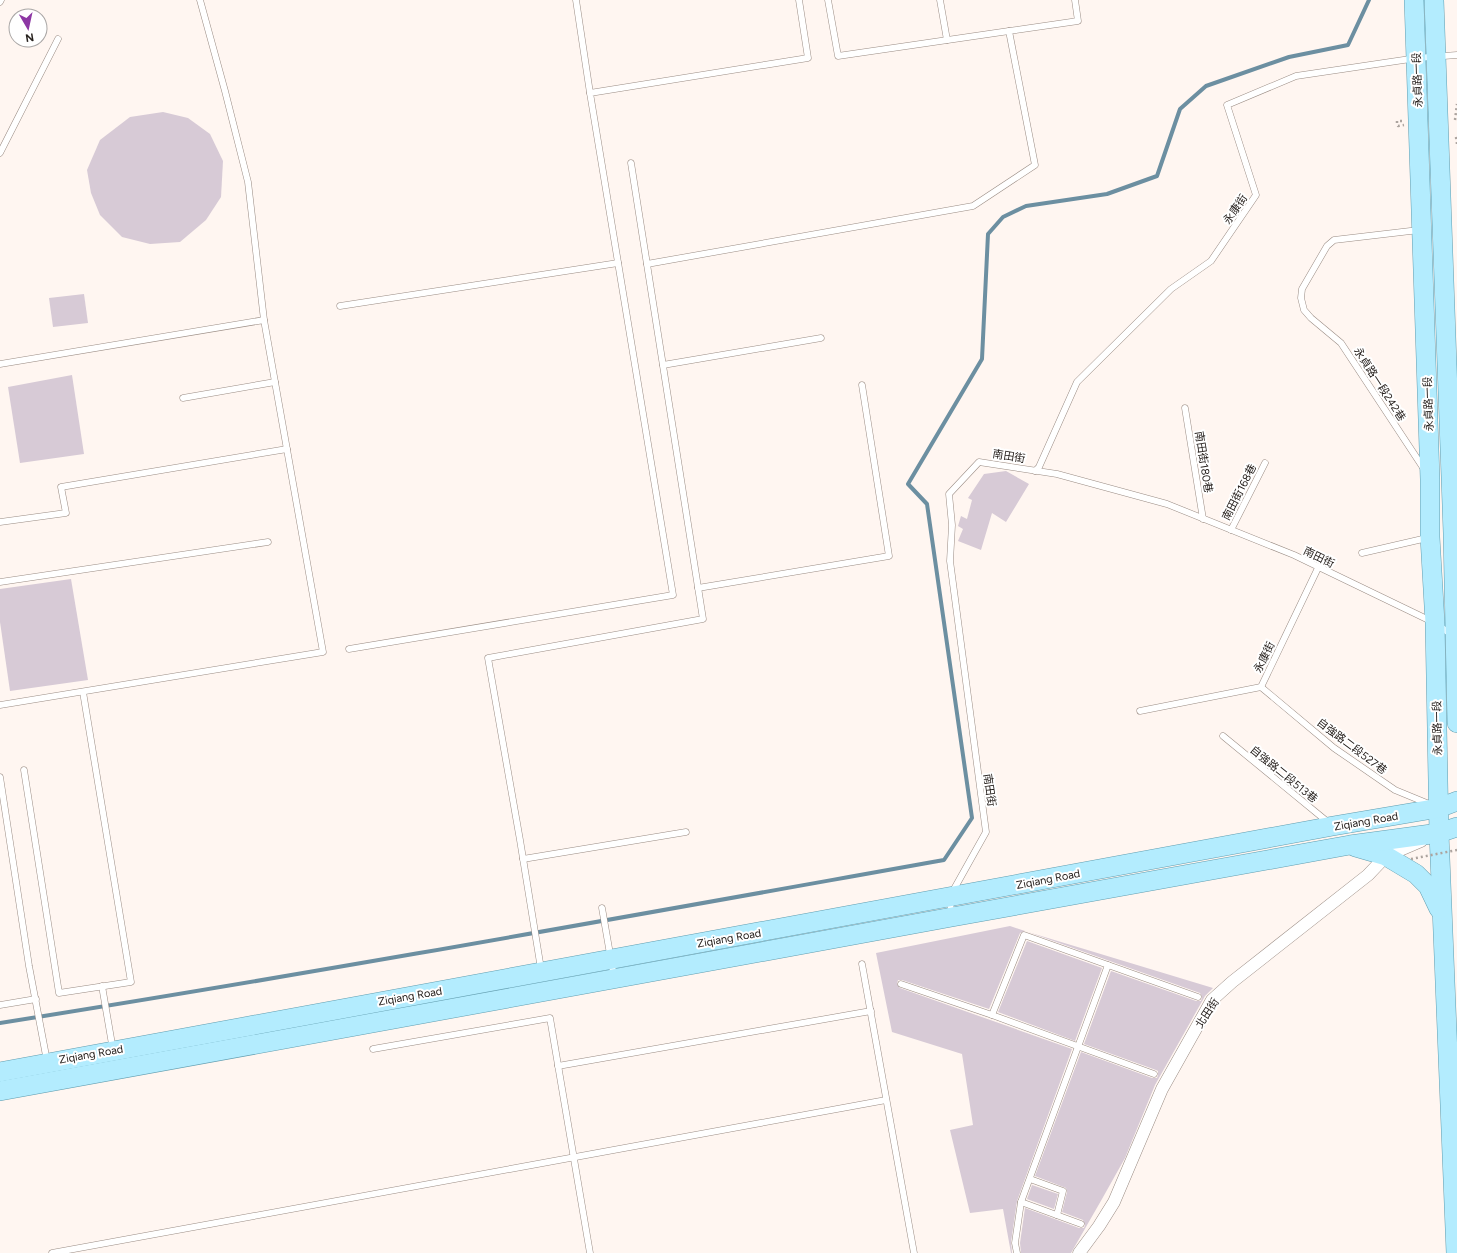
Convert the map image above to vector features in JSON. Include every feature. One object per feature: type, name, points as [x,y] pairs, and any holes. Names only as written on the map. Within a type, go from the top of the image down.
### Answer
[{"type":"main road","name":"永貞路一段","points":[[1414,0],[1426,332],[1430,537],[1435,623],[1439,833]]},
{"type":"main road","name":"永貞路一段","points":[[1434,0],[1445,331],[1455,532],[1457,723]]},
{"type":"main road","points":[[1426,332],[1445,331]]},
{"type":"main road","name":"Ziqiang Road","points":[[544,982],[610,960],[1333,826],[1439,808],[1457,802]]},
{"type":"main road","name":"Ziqiang Road","points":[[0,1072],[49,1072],[544,982],[614,978],[1350,846],[1439,833],[1457,827]]},
{"type":"main road","points":[[1439,833],[1456,1253]]},
{"type":"main road","points":[[1350,846],[1386,856],[1416,874],[1428,886],[1443,917]]},
{"type":"main road","name":"Ziqiang Road","points":[[0,1091],[49,1072]]},
{"type":"street","points":[[1430,537],[1455,532]]},
{"type":"street","name":"北田街","points":[[1079,1253],[1099,1226],[1114,1202],[1162,1089],[1212,1000],[1232,982],[1368,875],[1386,856],[1439,833]]},
{"type":"lane","points":[[0,705],[323,652],[264,320],[248,182],[200,0]]},
{"type":"lane","points":[[349,649],[673,595],[576,0]]},
{"type":"lane","points":[[590,93],[808,58],[799,0]]},
{"type":"lane","points":[[828,0],[838,56],[1078,21],[1075,0]]},
{"type":"lane","points":[[940,0],[947,40]]},
{"type":"lane","points":[[647,264],[973,206],[1035,166],[1010,31]]},
{"type":"lane","points":[[0,153],[58,39]]},
{"type":"lane","name":"永康街","points":[[1035,471],[1077,382],[1170,289],[1211,261],[1256,195],[1227,105],[1296,76],[1416,58],[1457,55]]},
{"type":"lane","points":[[544,982],[488,658],[703,619],[630,163]]},
{"type":"lane","name":"永貞路一段242巷","points":[[1422,230],[1334,240],[1327,246],[1302,289],[1301,298],[1304,310],[1311,318],[1341,343],[1430,478]]},
{"type":"lane","points":[[340,306],[618,262]]},
{"type":"lane","points":[[0,364],[264,320]]},
{"type":"lane","points":[[663,365],[821,338]]},
{"type":"lane","points":[[183,398],[275,382]]},
{"type":"lane","points":[[698,588],[889,556],[862,384]]},
{"type":"lane","name":"南田街180巷","points":[[1185,408],[1203,519]]},
{"type":"lane","points":[[0,522],[66,513],[61,488],[287,449]]},
{"type":"lane","name":"南田街","points":[[949,898],[986,832],[950,561],[952,525],[949,494],[979,462],[1057,474],[1167,504],[1294,556],[1435,623],[1456,637]]},
{"type":"lane","name":"南田街168巷","points":[[1230,530],[1265,463]]},
{"type":"lane","points":[[1362,553],[1430,537]]},
{"type":"lane","points":[[0,582],[268,542]]},
{"type":"lane","name":"永康街","points":[[1140,711],[1261,687],[1318,568]]},
{"type":"lane","name":"自強路二段527巷","points":[[1261,687],[1334,748],[1395,790],[1439,808]]},
{"type":"lane","points":[[24,770],[59,993],[131,982],[83,692]]},
{"type":"lane","name":"自強路二段513巷","points":[[1223,736],[1333,826]]},
{"type":"lane","points":[[0,777],[28,960],[49,1072]]},
{"type":"lane","points":[[523,859],[686,832]]},
{"type":"lane","points":[[949,898],[952,917]]},
{"type":"lane","points":[[602,908],[614,978]]},
{"type":"lane","points":[[992,1015],[1024,935],[1198,997]]},
{"type":"lane","points":[[862,964],[914,1253]]},
{"type":"lane","points":[[1017,1253],[1015,1243],[1021,1202],[1108,965]]},
{"type":"lane","points":[[901,984],[992,1015],[1154,1074]]},
{"type":"lane","points":[[102,986],[115,1060]]},
{"type":"lane","points":[[0,1004],[36,998]]},
{"type":"lane","points":[[558,1066],[871,1011]]},
{"type":"lane","points":[[373,1049],[550,1018],[590,1253]]},
{"type":"lane","points":[[52,1253],[573,1156],[886,1100]]},
{"type":"lane","points":[[1030,1179],[1063,1191],[1056,1215]]},
{"type":"lane","points":[[1021,1202],[1081,1224]]},
{"type":"path","points":[[1455,127],[1457,104]]},
{"type":"path","points":[[1400,120],[1397,121],[1398,125],[1405,125]]},
{"type":"path","points":[[1455,133],[1457,144]]},
{"type":"path","points":[[1411,859],[1457,850]]},
{"type":"building","points":[[163,112],[188,118],[210,134],[223,161],[221,197],[206,220],[180,242],[150,244],[122,237],[100,215],[91,193],[87,170],[100,140],[130,117]]},
{"type":"building","points":[[84,294],[88,323],[53,327],[49,298]]},
{"type":"building","points":[[72,375],[84,454],[20,463],[8,387]]},
{"type":"building","points":[[1006,471],[1029,484],[1006,522],[992,513],[981,550],[958,541],[963,529],[958,526],[961,516],[967,519],[972,500],[968,498],[984,474]]},
{"type":"building","points":[[71,579],[88,680],[10,691],[0,622],[0,589]]},
{"type":"building","points":[[1010,926],[1025,931],[1020,933],[989,1009],[902,980],[898,980],[897,984],[900,988],[1072,1049],[1017,1201],[1011,1242],[1012,1253],[1003,1209],[970,1213],[950,1130],[973,1125],[962,1054],[892,1032],[876,953]]},
{"type":"building","points":[[1028,932],[1213,988],[1205,996],[1155,1085],[1125,1158],[1071,1253],[1021,1253],[1020,1243],[1025,1208],[1079,1228],[1084,1228],[1085,1225],[1083,1220],[1062,1212],[1067,1192],[1066,1188],[1035,1176],[1081,1052],[1152,1078],[1157,1078],[1158,1075],[1158,1071],[1156,1070],[1084,1044],[1111,971],[1196,1001],[1201,1001],[1202,997],[1200,993]]},
{"type":"building","points":[[1027,941],[1102,968],[1075,1041],[998,1012]]},
{"type":"building","points":[[1032,1185],[1058,1194],[1054,1209],[1027,1199]]},
{"type":"waterway","points":[[0,1023],[355,964],[944,860],[972,818],[927,504],[908,484],[982,359],[988,234],[1003,217],[1026,206],[1107,194],[1157,176],[1180,109],[1206,86],[1289,57],[1348,45],[1369,0]]}]
